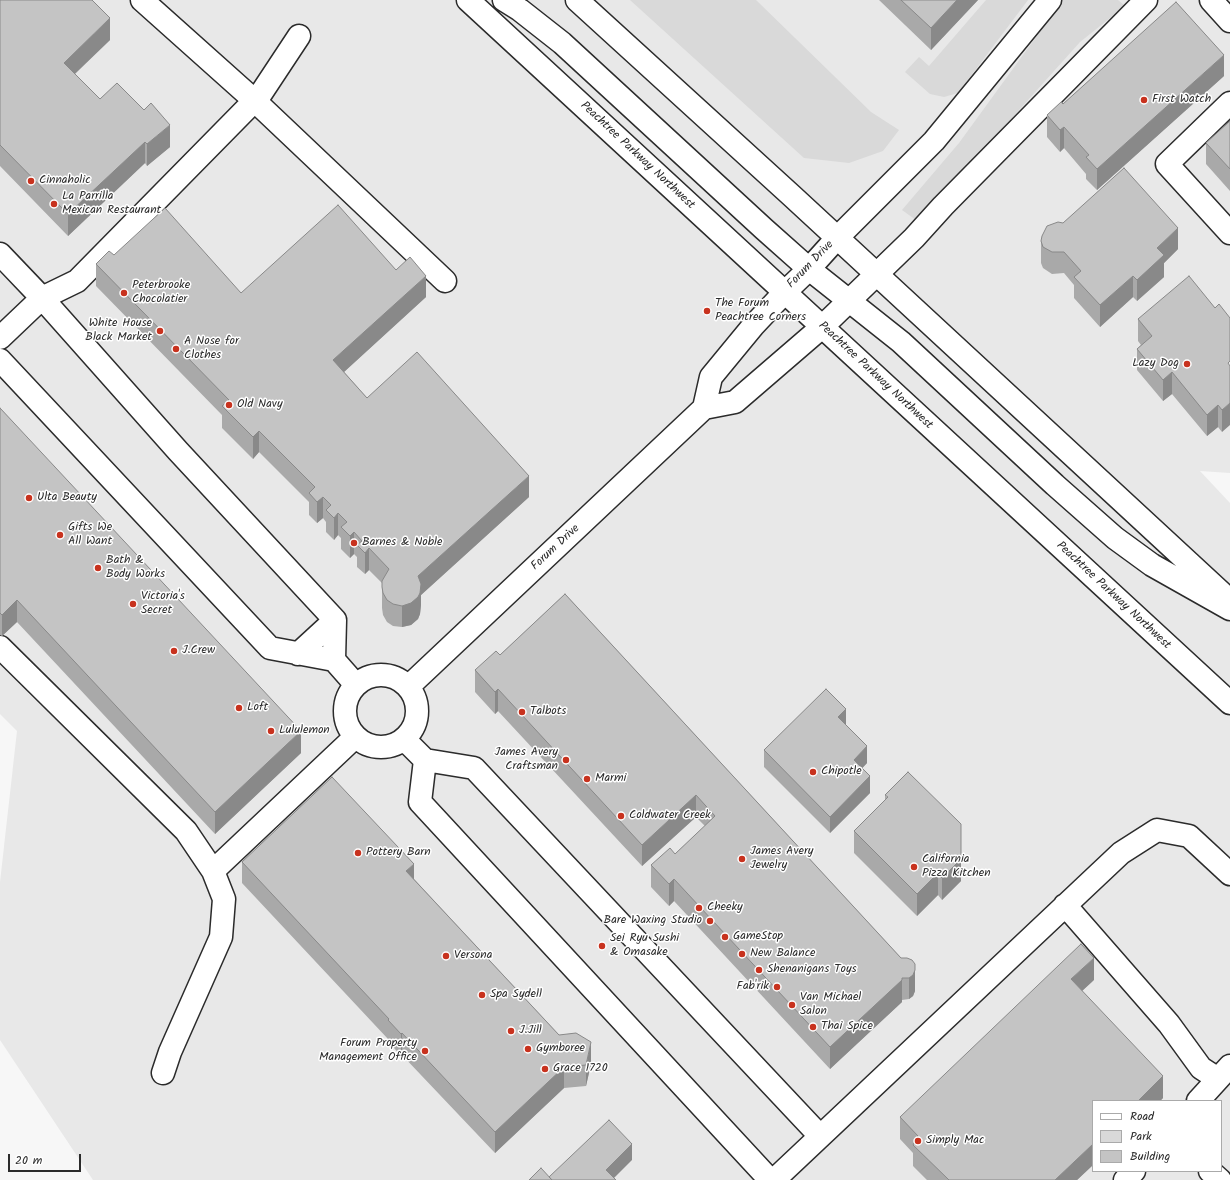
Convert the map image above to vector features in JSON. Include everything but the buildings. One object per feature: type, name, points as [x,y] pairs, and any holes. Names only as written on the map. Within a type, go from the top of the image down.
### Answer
[{"type":"main road","points":[[142,0],[255,101],[445,281]]},
{"type":"main road","name":"Peachtree Parkway Northwest","points":[[468,0],[1230,703]]},
{"type":"main road","points":[[504,0],[520,10],[562,43],[764,229],[809,268],[901,342],[1055,485],[1115,538],[1152,565],[1230,609]]},
{"type":"main road","points":[[578,0],[1230,601]]},
{"type":"main road","name":"Forum Drive","points":[[408,687],[704,408],[711,377],[753,326],[784,292],[934,141],[962,109],[1050,0]]},
{"type":"main road","points":[[704,408],[735,402],[822,327],[877,275],[1146,0]]},
{"type":"main road","points":[[1211,0],[1230,21]]},
{"type":"main road","points":[[0,338],[42,298],[77,281],[255,101],[299,36]]},
{"type":"main road","points":[[1230,103],[1167,164],[1230,233]]},
{"type":"main road","points":[[0,254],[42,298],[178,451],[335,620],[334,660]]},
{"type":"main road","points":[[0,360],[270,648],[334,660],[356,685]]},
{"type":"main road","points":[[298,654],[335,620]]},
{"type":"main road","points":[[0,647],[186,831],[213,871],[224,899],[221,937],[170,1052],[163,1073]]},
{"type":"main road","points":[[377,675],[388,676],[399,680],[408,687],[414,697],[417,708],[416,719],[412,730],[404,739],[384,748],[374,747],[363,743],[354,736],[348,727],[345,716],[345,705],[356,685],[377,675]]},
{"type":"main road","points":[[213,871],[354,736]]},
{"type":"main road","points":[[404,739],[425,760],[474,768],[820,1136]]},
{"type":"main road","points":[[425,760],[420,802],[770,1180]]},
{"type":"main road","points":[[774,1180],[1122,853],[1157,830],[1189,836],[1230,874]]},
{"type":"main road","points":[[1065,906],[1169,1024],[1200,1068],[1224,1073]]},
{"type":"main road","points":[[1199,1100],[1224,1073]]},
{"type":"main road","points":[[1125,1180],[1133,1172]]},
{"type":"main road","points":[[1211,1172],[1220,1180]]},
{"type":"shaded area","name":"The Forum Peachtree Corners","points":[[0,0],[1230,0],[1230,473],[1200,471],[1230,503],[1230,1180],[93,1180],[0,1040],[0,882],[17,731],[0,714]]},
{"type":"green space","points":[[630,0],[756,0],[871,112],[899,130],[883,151],[849,163],[804,158]]},
{"type":"green space","points":[[986,0],[1028,0],[958,93],[944,97],[930,94],[905,72],[919,57],[929,66]]},
{"type":"green space","points":[[1063,0],[1118,0],[1125,6],[1080,42],[985,148],[916,220],[902,210],[959,143]]},
{"type":"place","name":"First Watch","points":[[1144,100]]},
{"type":"place","name":"Cinnaholic","points":[[31,181]]},
{"type":"place","name":"La Parrilla Mexican Restaurant","points":[[54,204]]},
{"type":"place","name":"Peterbrooke Chocolatier","points":[[124,293]]},
{"type":"place","name":"The Forum Peachtree Corners","points":[[707,311]]},
{"type":"place","name":"White House Black Market","points":[[160,331]]},
{"type":"place","name":"A Nose for Clothes","points":[[176,349]]},
{"type":"place","name":"Lazy Dog","points":[[1187,364]]},
{"type":"place","name":"Old Navy","points":[[229,405]]},
{"type":"place","name":"Ulta Beauty","points":[[29,498]]},
{"type":"place","name":"Gifts We All Want","points":[[60,535]]},
{"type":"place","name":"Barnes & Noble","points":[[354,543]]},
{"type":"place","name":"Bath & Body Works","points":[[98,568]]},
{"type":"place","name":"Victoria's Secret","points":[[133,604]]},
{"type":"place","name":"J.Crew","points":[[174,651]]},
{"type":"place","name":"Loft","points":[[239,708]]},
{"type":"place","name":"Talbots","points":[[522,712]]},
{"type":"place","name":"Lululemon","points":[[271,731]]},
{"type":"place","name":"James Avery Craftsman","points":[[566,760]]},
{"type":"place","name":"Chipotle","points":[[813,772]]},
{"type":"place","name":"Marmi","points":[[587,779]]},
{"type":"place","name":"Coldwater Creek","points":[[621,816]]},
{"type":"place","name":"Pottery Barn","points":[[358,853]]},
{"type":"place","name":"James Avery Jewelry","points":[[742,859]]},
{"type":"place","name":"California Pizza Kitchen","points":[[914,867]]},
{"type":"place","name":"Cheeky","points":[[699,908]]},
{"type":"place","name":"Bare Waxing Studio","points":[[710,921]]},
{"type":"place","name":"GameStop","points":[[725,937]]},
{"type":"place","name":"Sei Ryu Sushi & Omasake","points":[[602,946]]},
{"type":"place","name":"New Balance","points":[[742,954]]},
{"type":"place","name":"Versona","points":[[446,956]]},
{"type":"place","name":"Shenanigans Toys","points":[[759,970]]},
{"type":"place","name":"Fab'rik","points":[[777,987]]},
{"type":"place","name":"Spa Sydell","points":[[482,995]]},
{"type":"place","name":"Van Michael Salon","points":[[792,1005]]},
{"type":"place","name":"Thai Spice","points":[[813,1027]]},
{"type":"place","name":"J.Jill","points":[[511,1031]]},
{"type":"place","name":"Gymboree","points":[[528,1049]]},
{"type":"place","name":"Forum Property Management Office","points":[[425,1051]]},
{"type":"place","name":"Grace 1720","points":[[545,1069]]},
{"type":"place","name":"Simply Mac","points":[[918,1141]]}]
